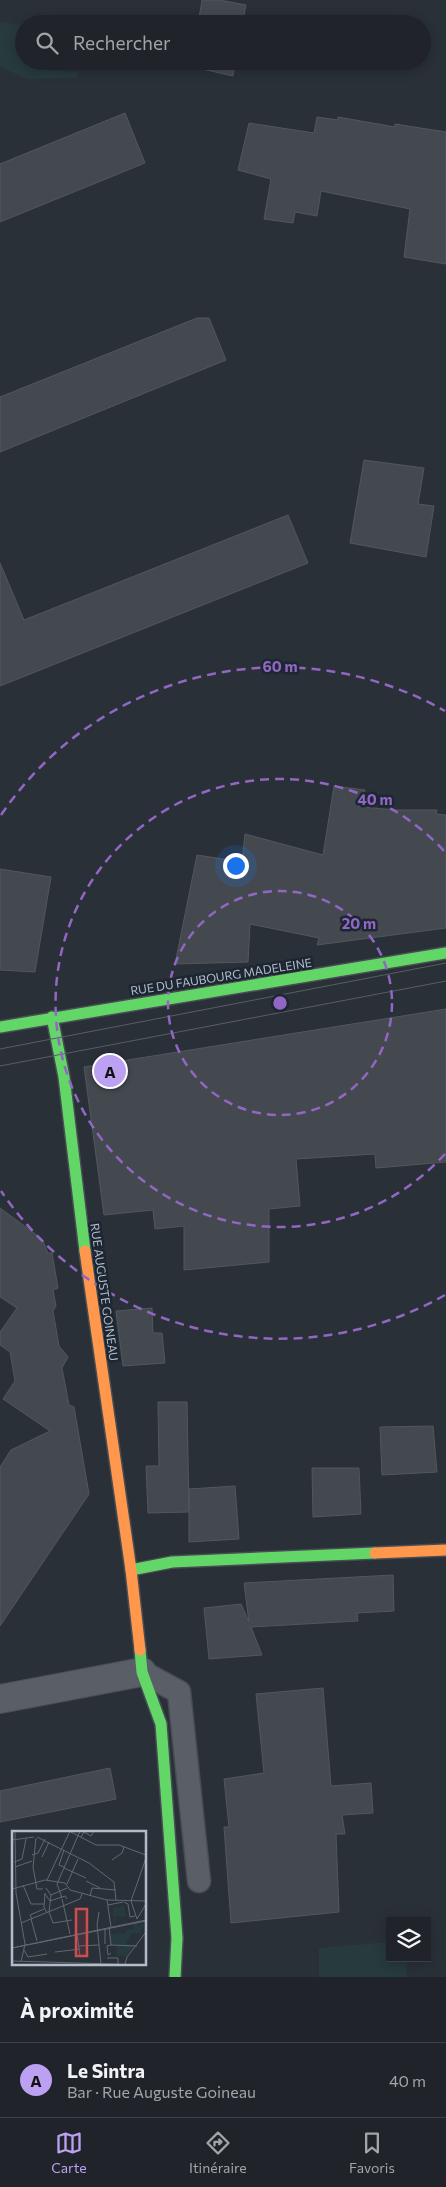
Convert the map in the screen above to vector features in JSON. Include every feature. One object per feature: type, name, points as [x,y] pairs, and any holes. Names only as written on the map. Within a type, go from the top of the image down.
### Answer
[{"type":"street","name":"RUE DU FAUBOURG MADELEINE","points":[[0,1027],[446,953]]},
{"type":"street","name":"RUE AUGUSTE GOINEAU","points":[[52,1017],[64,1077],[80,1216],[131,1570],[142,1672],[161,1724],[177,1938],[175,1977]]},
{"type":"street","points":[[131,1570],[172,1562],[446,1550]]},
{"type":"street","points":[[0,1699],[142,1672]]},
{"type":"lane","points":[[142,1672],[179,1692],[199,1881]]},
{"type":"green space","points":[[0,22],[15,24],[15,70],[78,72],[77,78],[28,79],[0,67]]},
{"type":"green space","points":[[386,1942],[386,1962],[406,1962],[407,1977],[319,1977],[319,1948]]},
{"type":"building","points":[[202,0],[220,0],[246,5],[244,15],[200,15]]},
{"type":"building","points":[[207,70],[234,70],[233,76]]},
{"type":"building","points":[[125,113],[145,163],[0,222],[0,164]]},
{"type":"building","points":[[317,117],[338,120],[338,117],[395,127],[395,124],[446,132],[446,264],[404,257],[410,209],[321,191],[317,216],[295,212],[293,223],[264,219],[271,179],[238,170],[249,123],[314,133]]},
{"type":"building","points":[[197,318],[209,318],[226,360],[0,452],[0,397]]},
{"type":"building","points":[[364,460],[424,468],[418,504],[434,506],[426,557],[350,543]]},
{"type":"building","points":[[288,515],[308,563],[0,686],[0,563],[24,620]]},
{"type":"building","points":[[334,786],[365,790],[363,807],[395,810],[437,810],[436,814],[446,815],[446,928],[317,945],[319,938],[250,924],[248,962],[175,964],[197,855],[242,862],[245,834],[323,855]]},
{"type":"building","points":[[0,869],[51,877],[35,972],[0,970]]},
{"type":"building","points":[[446,1009],[446,1162],[376,1168],[375,1154],[296,1159],[300,1206],[269,1209],[269,1262],[184,1270],[184,1226],[155,1229],[153,1210],[104,1215],[84,1067]]},
{"type":"building","points":[[0,1208],[42,1239],[48,1253],[52,1253],[58,1288],[53,1290],[56,1306],[53,1311],[59,1346],[68,1357],[62,1368],[69,1405],[74,1407],[89,1494],[0,1626],[0,1467],[11,1450],[50,1431],[3,1399],[15,1381],[10,1352],[0,1345],[0,1332],[17,1308],[0,1297]]},
{"type":"building","points":[[152,1308],[153,1333],[162,1333],[165,1363],[123,1366],[116,1311]]},
{"type":"building","points":[[158,1402],[187,1402],[189,1511],[189,1489],[235,1486],[239,1539],[189,1542],[189,1512],[148,1513],[146,1466],[159,1466]]},
{"type":"building","points":[[433,1426],[437,1472],[382,1475],[380,1427]]},
{"type":"building","points":[[312,1468],[359,1468],[361,1514],[313,1517]]},
{"type":"building","points":[[393,1575],[394,1611],[357,1613],[358,1621],[251,1627],[262,1655],[209,1659],[204,1608],[241,1604],[249,1622],[244,1583]]},
{"type":"building","points":[[323,1688],[331,1786],[371,1783],[373,1813],[342,1815],[345,1834],[336,1834],[339,1912],[231,1923],[224,1827],[229,1827],[224,1779],[264,1773],[256,1694]]},
{"type":"building","points":[[110,1768],[116,1799],[0,1822],[0,1791]]},
{"type":"tram line","points":[[0,1049],[446,963]]},
{"type":"tram line","points":[[0,1066],[446,981]]},
{"type":"traffic: fast","points":[[0,1027],[446,953]]},
{"type":"traffic: fast","points":[[52,1017],[64,1077],[85,1251]]},
{"type":"traffic: fast","points":[[131,1570],[172,1562],[375,1553]]},
{"type":"traffic: fast","points":[[140,1650],[142,1672],[161,1724],[177,1938],[175,1977]]},
{"type":"traffic: slow","points":[[85,1251],[131,1570],[140,1650]]},
{"type":"traffic: slow","points":[[375,1553],[446,1550]]},
{"type":"place","name":"Le Sintra","points":[[110,1071]]}]
